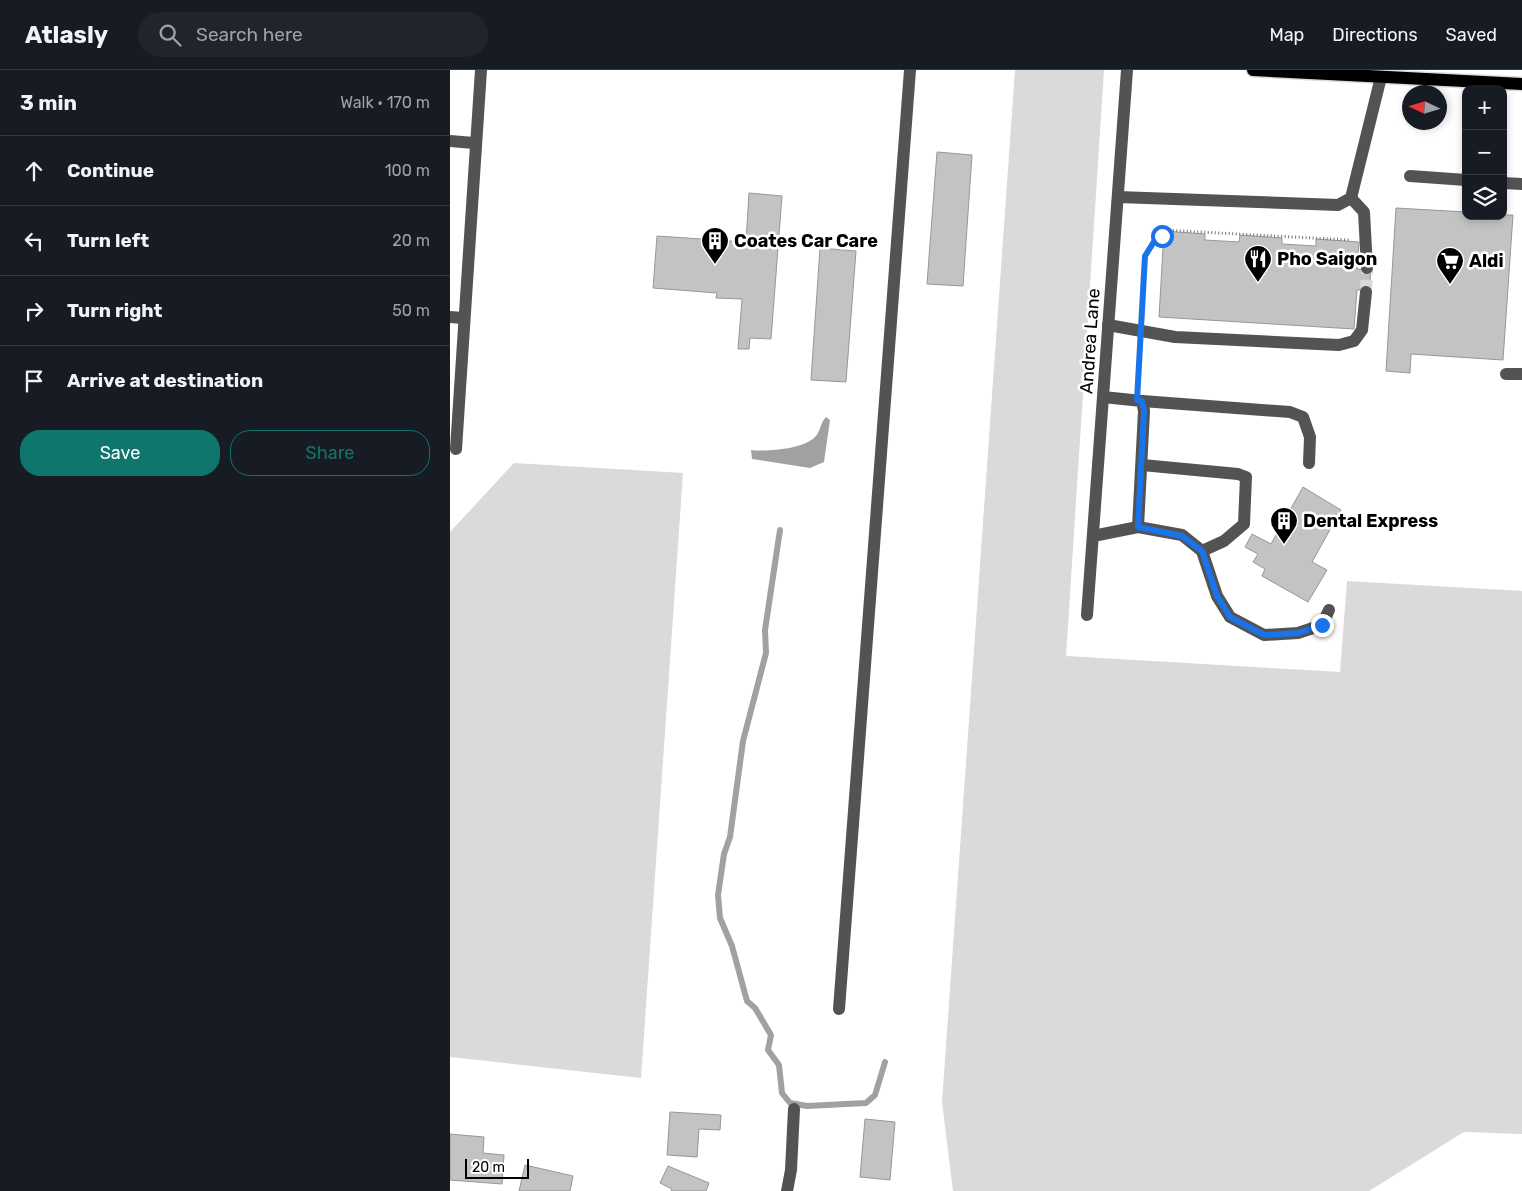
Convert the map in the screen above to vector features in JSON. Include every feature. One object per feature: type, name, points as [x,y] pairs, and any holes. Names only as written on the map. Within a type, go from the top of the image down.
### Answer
[{"type":"main road","points":[[1253,70],[1522,84]]},
{"type":"street","points":[[456,449],[456,318],[481,70]]},
{"type":"street","points":[[839,1009],[910,70]]},
{"type":"street","name":"Andrea Lane","points":[[1087,615],[1127,70]]},
{"type":"street","points":[[1351,198],[1381,76]]},
{"type":"street","points":[[450,141],[474,143]]},
{"type":"street","points":[[1410,176],[1462,180]]},
{"type":"street","points":[[1507,182],[1522,184]]},
{"type":"street","points":[[1118,197],[1323,205],[1338,204],[1351,198]]},
{"type":"street","points":[[1351,198],[1364,212],[1367,268]]},
{"type":"street","points":[[1108,325],[1175,337],[1339,345],[1354,341],[1362,330],[1366,292]]},
{"type":"street","points":[[1506,374],[1522,374]]},
{"type":"street","points":[[1103,397],[1290,412],[1303,417],[1310,437],[1310,463]]},
{"type":"street","points":[[1138,527],[1144,411],[1139,401]]},
{"type":"street","points":[[1142,465],[1238,474],[1246,477],[1244,524],[1224,541],[1202,551]]},
{"type":"street","points":[[1093,536],[1138,527],[1182,536],[1202,551],[1217,596],[1230,617],[1264,635],[1298,633],[1322,625],[1329,610]]},
{"type":"street","points":[[787,1191],[791,1170],[794,1109]]},
{"type":"path","points":[[1139,401],[1140,330],[1145,256],[1155,240],[1162,236],[1163,230],[1365,241]]},
{"type":"shaded area","points":[[1015,70],[1104,70],[1066,656],[1340,672],[1347,581],[1522,591],[1522,1134],[1464,1132],[1369,1191],[953,1191],[942,1102]]},
{"type":"shaded area","points":[[826,417],[830,420],[824,462],[810,468],[752,459],[751,450],[784,449],[810,441],[817,435]]},
{"type":"shaded area","points":[[514,463],[683,473],[641,1078],[450,1057],[450,532]]},
{"type":"building","points":[[937,152],[972,155],[963,286],[927,284]]},
{"type":"building","name":"Coates Car Care","points":[[749,193],[782,196],[771,339],[750,338],[749,349],[738,349],[742,299],[716,298],[717,293],[653,288],[657,236],[746,242]]},
{"type":"building","name":"Aldi","points":[[1396,208],[1462,212],[1462,220],[1507,220],[1507,215],[1513,215],[1503,360],[1411,354],[1410,373],[1386,371]]},
{"type":"building","points":[[1164,231],[1205,234],[1205,240],[1239,242],[1240,235],[1282,238],[1282,244],[1316,246],[1316,239],[1359,242],[1357,269],[1371,270],[1369,290],[1357,290],[1354,329],[1159,317]]},
{"type":"building","points":[[820,248],[856,251],[846,382],[811,380]]},
{"type":"building","name":"Dental Express","points":[[1303,487],[1341,510],[1312,562],[1327,570],[1308,602],[1262,576],[1265,569],[1253,562],[1258,554],[1245,547],[1252,534],[1271,544]]},
{"type":"building","points":[[670,1112],[721,1115],[720,1130],[699,1129],[697,1157],[667,1155]]},
{"type":"building","points":[[865,1119],[895,1122],[890,1180],[860,1177]]},
{"type":"building","points":[[450,1134],[484,1137],[483,1153],[504,1155],[502,1184],[450,1180]]},
{"type":"building","points":[[525,1165],[573,1176],[570,1191],[519,1191]]},
{"type":"building","points":[[668,1166],[709,1183],[706,1191],[671,1191],[672,1189],[660,1183]]},
{"type":"waterway","points":[[780,530],[765,630],[766,653],[743,741],[730,837],[724,854],[718,895],[720,918],[732,946],[747,1001],[755,1008],[771,1035],[768,1050],[779,1065],[782,1093],[790,1103],[807,1106],[866,1103],[875,1095],[885,1062]]},
{"type":"tunnel","points":[[1366,292],[1367,268]]},
{"type":"place","name":"Coates Car Care","points":[[715,265]]},
{"type":"place","name":"Pho Saigon","points":[[1258,283]]},
{"type":"place","name":"Aldi","points":[[1450,285]]},
{"type":"place","name":"Dental Express","points":[[1284,545]]},
{"type":"route","points":[[1162,236],[1155,240],[1145,256],[1137,400],[1142,401],[1144,411],[1138,527],[1182,536],[1202,551],[1217,596],[1230,617],[1264,635],[1298,633],[1322,625]]}]
